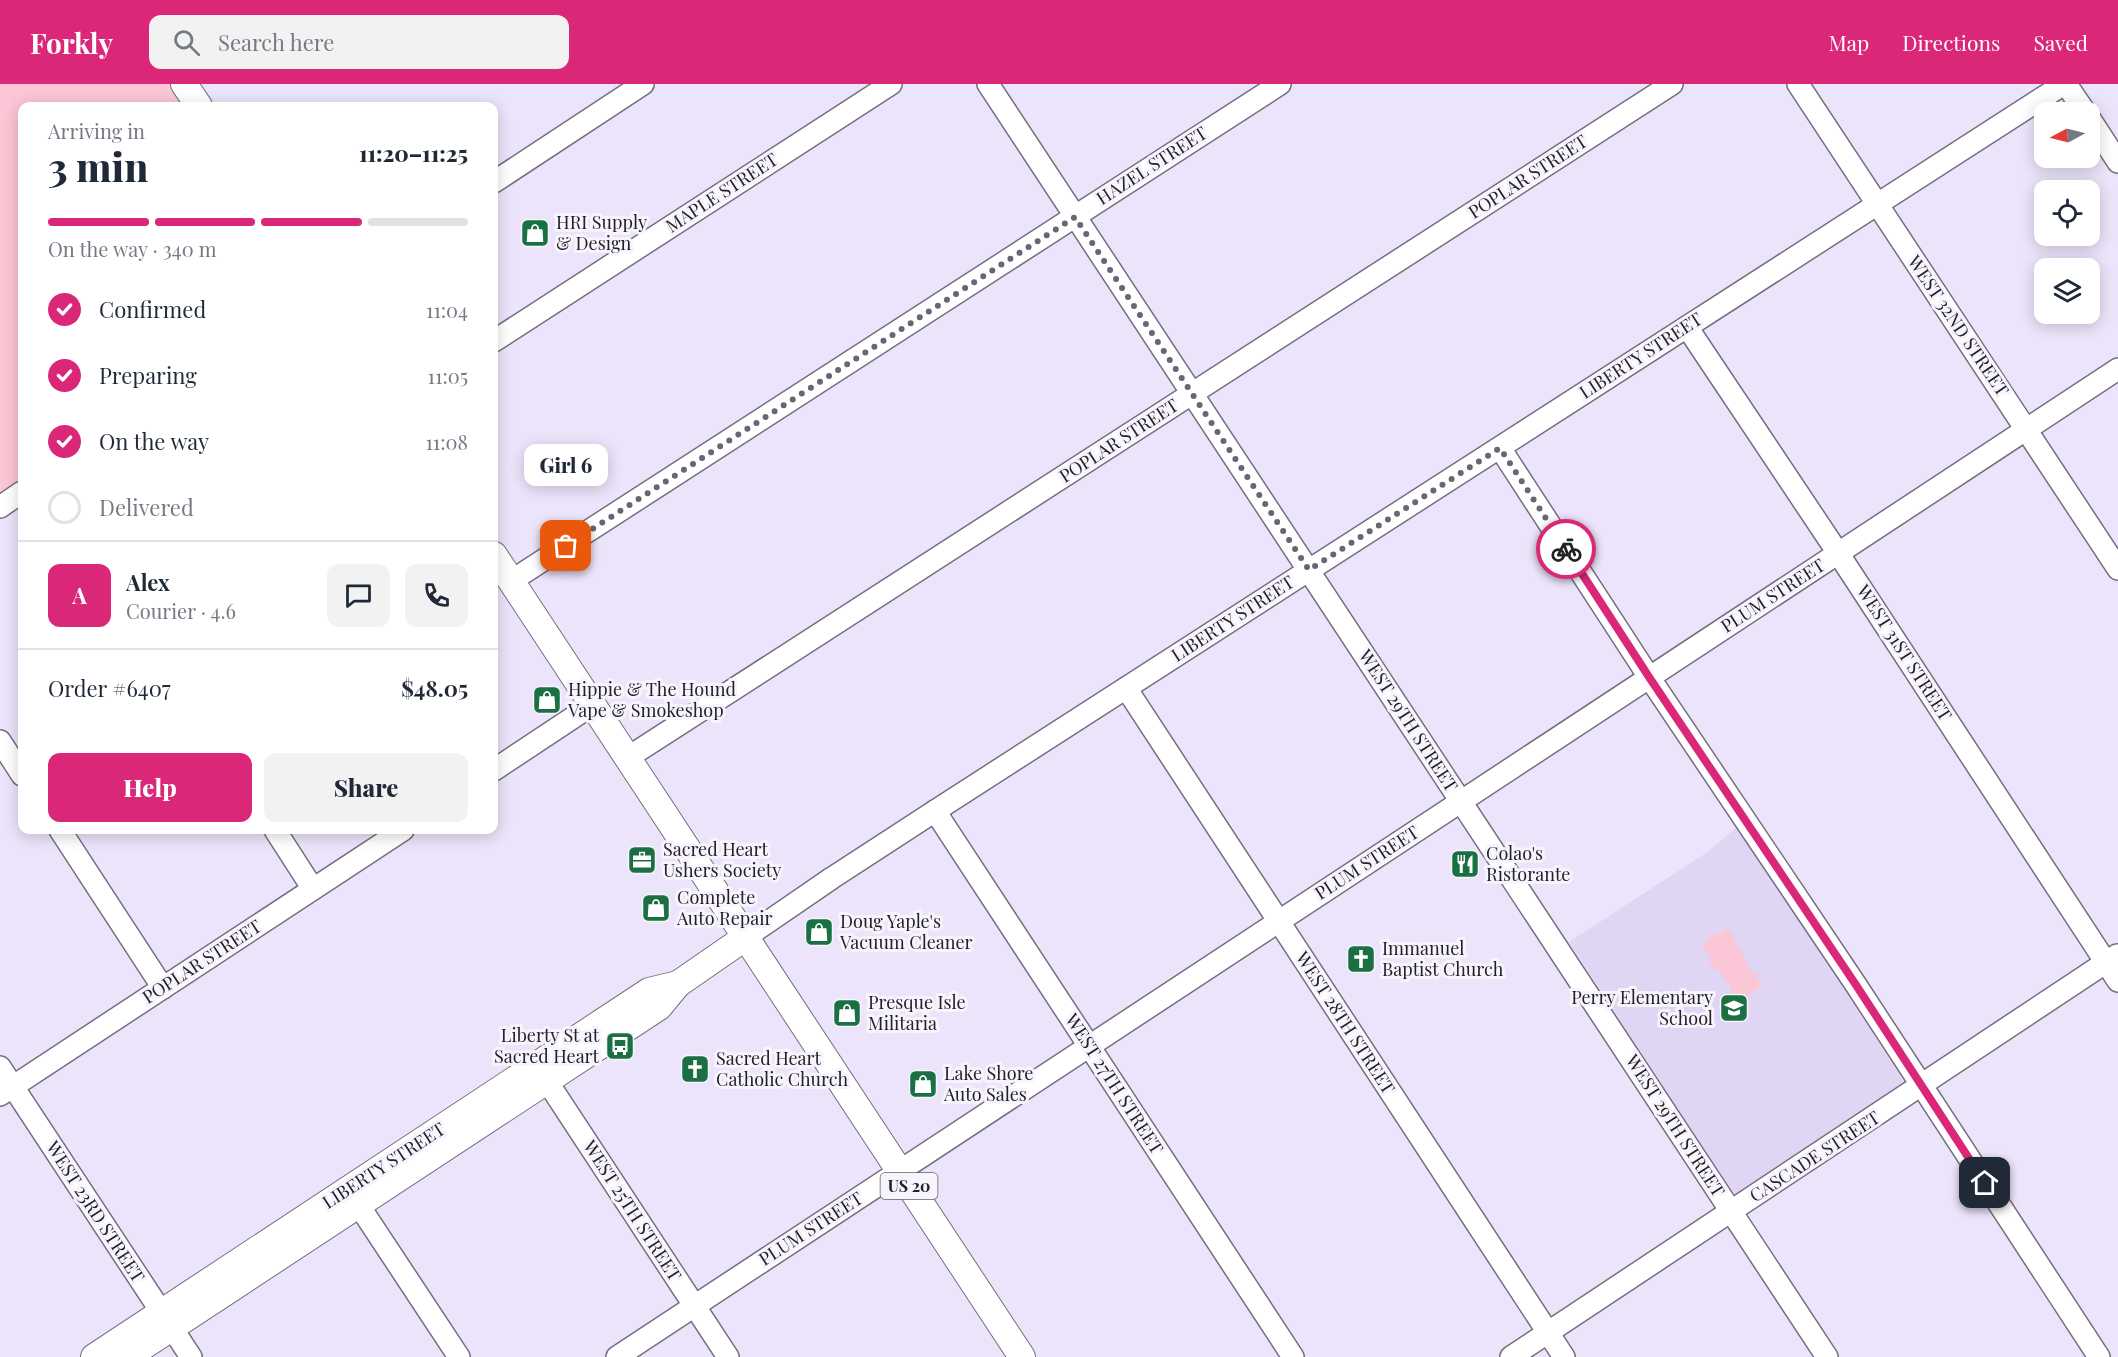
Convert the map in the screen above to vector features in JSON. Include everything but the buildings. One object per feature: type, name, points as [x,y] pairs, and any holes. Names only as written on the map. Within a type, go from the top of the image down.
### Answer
[{"type":"main road","name":"US 20","points":[[498,561],[1022,1357]]},
{"type":"main road","name":"LIBERTY STREET","points":[[94,1357],[166,1320],[542,1073],[659,1006],[678,984],[746,937]]},
{"type":"main road","name":"LIBERTY STREET","points":[[127,1357],[166,1320]]},
{"type":"street","points":[[498,179],[643,84]]},
{"type":"street","name":"MAPLE STREET","points":[[498,338],[891,84]]},
{"type":"street","name":"WEST 29TH STREET","points":[[988,84],[1827,1357]]},
{"type":"street","name":"HAZEL STREET","points":[[511,581],[1280,84]]},
{"type":"street","name":"POPLAR STREET","points":[[627,758],[1672,84]]},
{"type":"street","name":"WEST 32ND STREET","points":[[1798,84],[2118,569]]},
{"type":"street","points":[[2065,84],[2078,102]]},
{"type":"street","name":"LIBERTY STREET","points":[[746,937],[935,811],[2065,84]]},
{"type":"street","points":[[2100,134],[2118,162]]},
{"type":"street","name":"WEST 31ST STREET","points":[[1687,327],[2112,959],[2118,981]]},
{"type":"street","name":"PLUM STREET","points":[[617,1357],[2118,369]]},
{"type":"street","points":[[1500,448],[2099,1357]]},
{"type":"street","points":[[0,507],[18,495]]},
{"type":"street","name":"WEST 28TH STREET","points":[[1126,688],[1564,1357]]},
{"type":"street","points":[[498,767],[592,705]]},
{"type":"street","points":[[0,741],[18,769]]},
{"type":"street","name":"WEST 27TH STREET","points":[[935,811],[1293,1357]]},
{"type":"street","points":[[63,834],[163,988]]},
{"type":"street","points":[[278,834],[313,889]]},
{"type":"street","name":"POPLAR STREET","points":[[7,1091],[397,834]]},
{"type":"street","name":"CASCADE STREET","points":[[1511,1357],[1922,1087],[2112,959]]},
{"type":"street","name":"WEST 23RD STREET","points":[[0,1067],[7,1091],[191,1357]]},
{"type":"street","name":"WEST 25TH STREET","points":[[542,1073],[728,1357]]},
{"type":"street","points":[[354,1197],[459,1357]]},
{"type":"shaded area","points":[[0,84],[171,84],[182,102],[18,102],[18,484],[0,497]]},
{"type":"shaded area","name":"Perry Elementary School","points":[[1737,827],[1904,1081],[1903,1084],[1736,1194],[1730,1190],[1569,942],[1706,853]]},
{"type":"shaded area","points":[[1727,928],[1736,940],[1734,944],[1741,949],[1747,966],[1753,974],[1757,972],[1759,975],[1756,978],[1762,983],[1762,986],[1734,1003],[1729,998],[1731,988],[1719,970],[1714,970],[1709,962],[1711,958],[1702,945],[1709,940],[1710,935],[1718,935]]},
{"type":"way so far","points":[[566,546],[1075,217],[1309,570],[1500,448],[1566,549]]},
{"type":"place","name":"HRI Supply & Design","points":[[535,233]]},
{"type":"place","name":"Girl 6","points":[[566,546]]},
{"type":"place","name":"Hippie & The Hound Vape & Smokeshop","points":[[547,700]]},
{"type":"place","name":"Sacred Heart Ushers Society","points":[[642,860]]},
{"type":"place","name":"Colao's Ristorante","points":[[1465,864]]},
{"type":"place","name":"Complete Auto Repair","points":[[656,908]]},
{"type":"place","name":"Doug Yaple's Vacuum Cleaner","points":[[819,932]]},
{"type":"place","name":"Immanuel Baptist Church","points":[[1361,959]]},
{"type":"place","name":"Perry Elementary School","points":[[1734,1008]]},
{"type":"place","name":"Presque Isle Militaria","points":[[847,1013]]},
{"type":"place","name":"Liberty St at Sacred Heart","points":[[620,1046]]},
{"type":"place","name":"Sacred Heart Catholic Church","points":[[695,1069]]},
{"type":"place","name":"Lake Shore Auto Sales","points":[[923,1084]]},
{"type":"route","points":[[1566,549],[1985,1183]]}]
